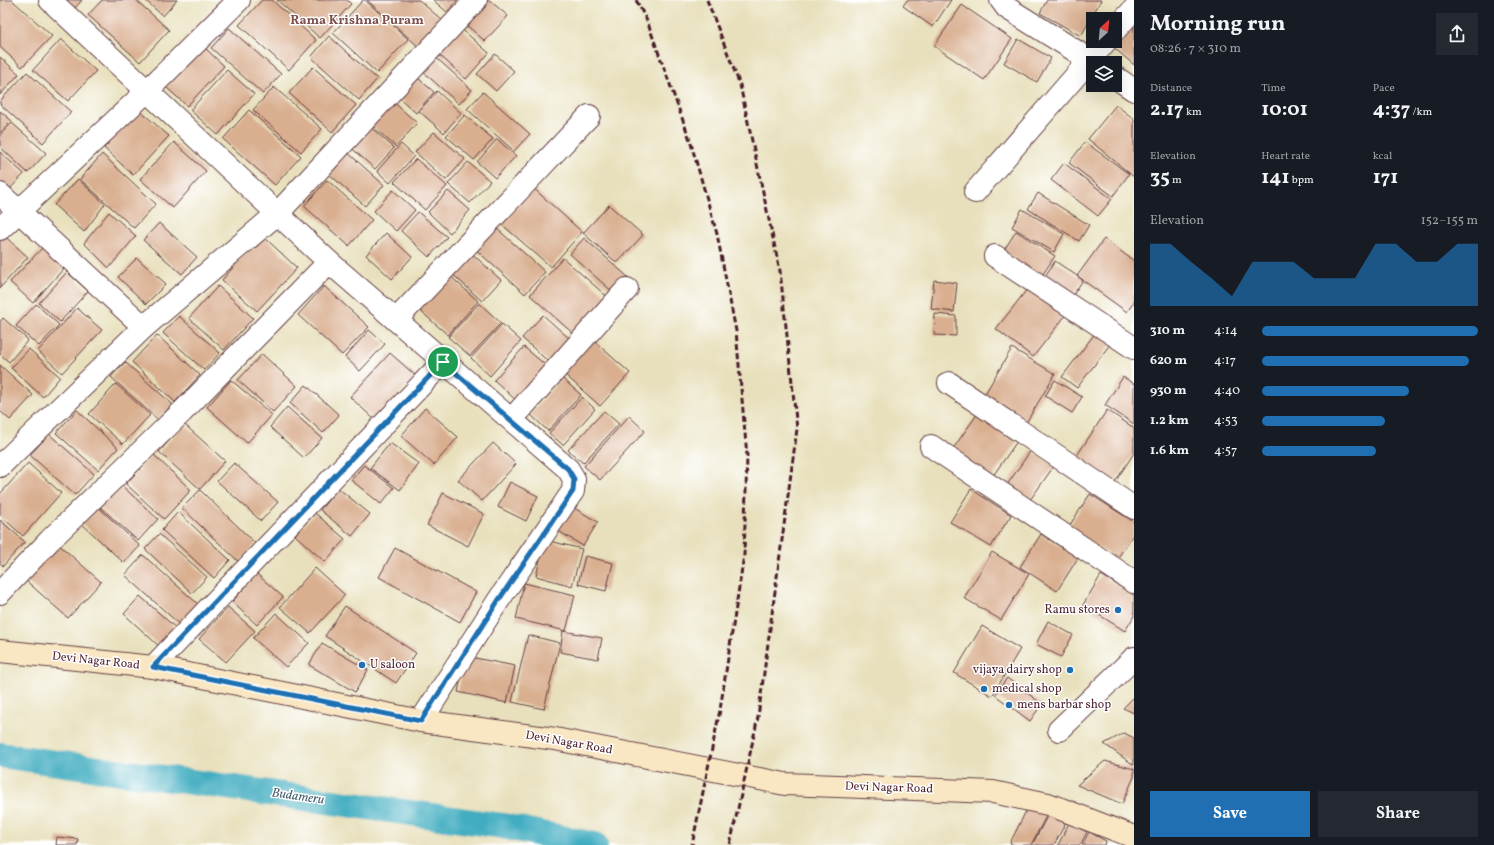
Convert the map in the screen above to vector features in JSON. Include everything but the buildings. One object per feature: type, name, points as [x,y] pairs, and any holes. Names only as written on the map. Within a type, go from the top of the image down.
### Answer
[{"type":"street","points":[[50,0],[329,262],[443,362],[512,419],[568,469],[574,479],[573,491],[498,601],[421,721]]},
{"type":"street","points":[[0,229],[147,91],[239,0]]},
{"type":"street","points":[[0,466],[144,327],[278,213],[476,0]]},
{"type":"street","points":[[1001,0],[1007,8],[1086,57]]},
{"type":"street","points":[[1122,22],[1134,8]]},
{"type":"street","points":[[975,192],[1086,68]]},
{"type":"street","points":[[1122,82],[1134,90]]},
{"type":"street","points":[[396,320],[589,116]]},
{"type":"street","points":[[0,194],[144,327]]},
{"type":"street","points":[[995,256],[1134,348]]},
{"type":"street","points":[[0,593],[50,540],[182,412],[329,262]]},
{"type":"street","points":[[512,419],[627,289]]},
{"type":"street","points":[[153,667],[443,362]]},
{"type":"street","points":[[949,383],[1134,508]]},
{"type":"street","points":[[931,446],[1134,582]]},
{"type":"street","name":"Devi Nagar Road","points":[[0,651],[153,667],[421,721],[556,738],[785,784],[993,792],[1048,804],[1134,837]]},
{"type":"street","points":[[1059,730],[1134,658]]},
{"type":"waterway","name":"Budameru","points":[[0,755],[503,826],[595,845]]},
{"type":"railway","points":[[636,0],[647,21],[690,140],[717,234],[736,331],[747,456],[744,555],[720,710],[692,845]]},
{"type":"railway","points":[[707,0],[740,85],[780,271],[797,429],[758,717],[730,845]]},
{"type":"place","name":"Ramu stores","points":[[1118,610]]},
{"type":"place","name":"U saloon","points":[[362,665]]},
{"type":"place","name":"vijaya dairy shop","points":[[1070,670]]},
{"type":"place","name":"medical shop","points":[[984,689]]},
{"type":"place","name":"mens barbar shop","points":[[1009,705]]},
{"type":"district","name":"Rama Krishna Puram","points":[[357,21]]},
{"type":"route","points":[[443,362],[512,419],[568,469],[574,479],[573,491],[498,601],[421,721],[153,667],[443,362]]}]
